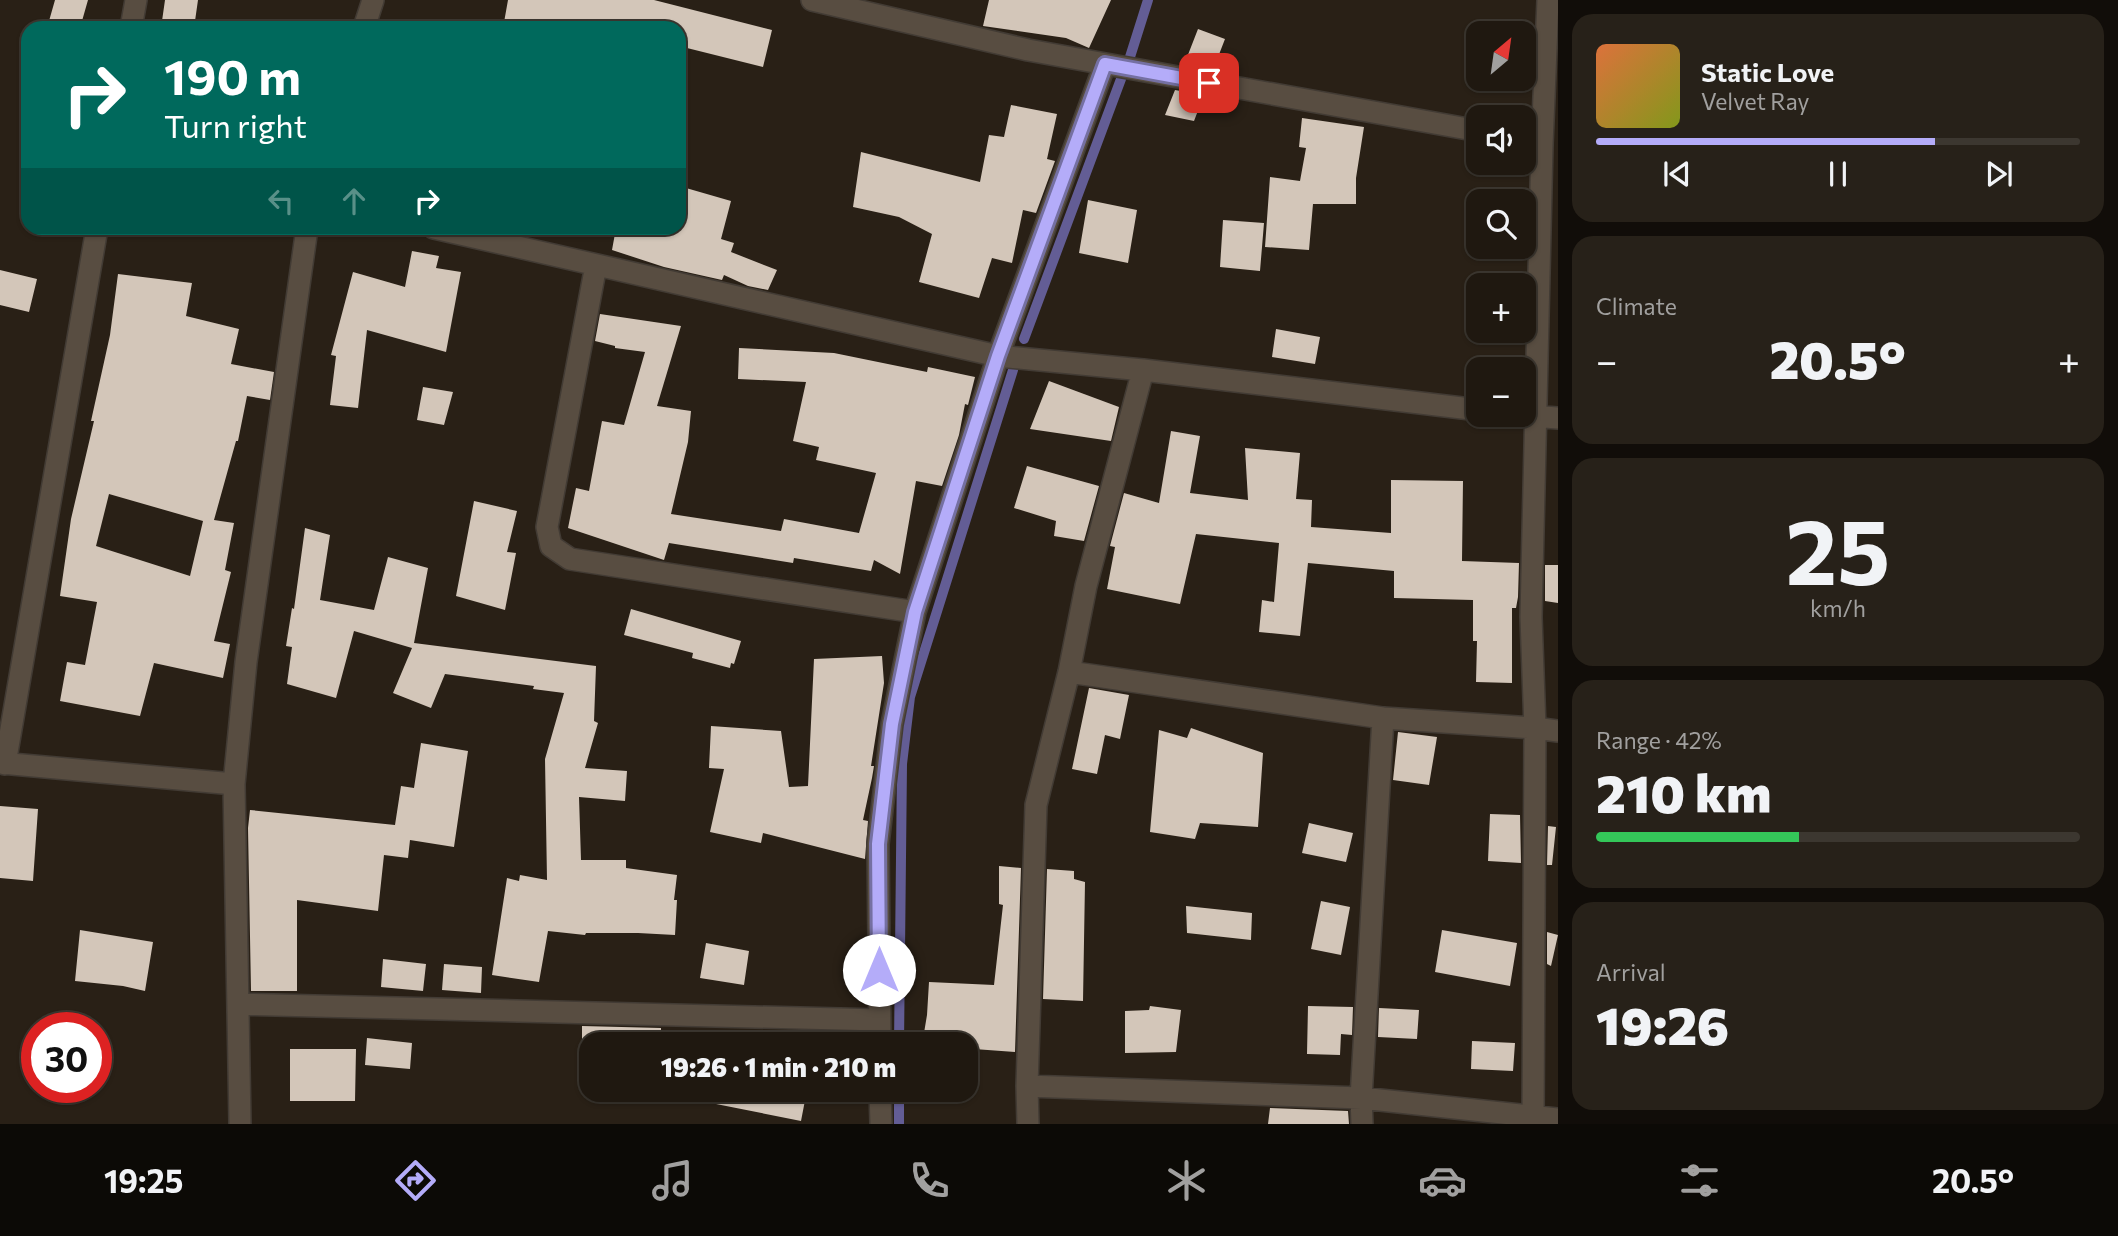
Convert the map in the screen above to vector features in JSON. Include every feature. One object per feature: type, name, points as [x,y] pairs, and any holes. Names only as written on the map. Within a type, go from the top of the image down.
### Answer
[{"type":"street","points":[[132,21],[136,0]]},
{"type":"street","points":[[366,21],[373,0]]},
{"type":"street","points":[[812,0],[1028,50],[1466,129]]},
{"type":"street","points":[[1536,114],[1548,0]]},
{"type":"street","points":[[879,1032],[878,844],[892,724],[915,612],[998,356],[1105,64]]},
{"type":"street","points":[[1528,357],[1532,175]]},
{"type":"street","points":[[96,235],[3,764],[234,784]]},
{"type":"street","points":[[240,1124],[234,784],[246,662],[306,235]]},
{"type":"street","points":[[465,235],[998,356],[1143,370],[1466,408]]},
{"type":"street","points":[[596,265],[547,527],[551,546],[570,559],[915,612]]},
{"type":"street","points":[[1028,1124],[1036,805],[1069,672],[1086,586],[1143,370]]},
{"type":"street","points":[[1536,417],[1558,418]]},
{"type":"street","points":[[1526,427],[1535,727],[1533,1121]]},
{"type":"street","points":[[1069,672],[1384,718],[1535,727],[1558,731]]},
{"type":"street","points":[[1362,1124],[1361,1098],[1384,718]]},
{"type":"street","points":[[238,1004],[879,1020]]},
{"type":"street","points":[[1027,1086],[1361,1098],[1533,1121],[1558,1119]]},
{"type":"street","points":[[880,1102],[881,1124]]},
{"type":"building","points":[[55,0],[88,0],[82,21],[49,21]]},
{"type":"building","points":[[165,0],[198,0],[195,21],[162,21]]},
{"type":"building","points":[[508,0],[654,0],[772,30],[763,67],[686,48],[686,21],[504,21]]},
{"type":"building","points":[[989,0],[1111,0],[1089,48],[1066,38],[983,26]]},
{"type":"building","points":[[1198,29],[1225,39],[1213,70],[1184,65]]},
{"type":"building","points":[[1175,90],[1204,95],[1194,121],[1165,115]]},
{"type":"building","points":[[1011,105],[1057,114],[1047,159],[1055,161],[1036,213],[1023,210],[1012,263],[992,258],[979,298],[919,282],[932,234],[899,217],[853,207],[861,152],[980,182],[989,135],[1004,137]]},
{"type":"building","points":[[1302,118],[1364,127],[1356,178],[1356,204],[1313,204],[1309,250],[1265,247],[1270,177],[1300,181],[1306,148],[1299,147]]},
{"type":"building","points":[[686,188],[731,201],[721,239],[734,243],[731,252],[777,270],[768,290],[748,286],[724,275],[722,280],[664,267],[612,250],[615,235],[686,235]]},
{"type":"building","points":[[1088,200],[1137,210],[1128,263],[1079,253]]},
{"type":"building","points":[[1223,220],[1264,223],[1260,271],[1220,267]]},
{"type":"building","points":[[412,251],[439,256],[436,268],[461,272],[446,352],[367,330],[358,408],[330,405],[336,356],[331,355],[353,272],[405,287]]},
{"type":"building","points":[[0,270],[37,279],[29,312],[0,305]]},
{"type":"building","points":[[118,274],[192,283],[186,316],[239,329],[231,364],[274,372],[270,400],[247,396],[238,441],[214,520],[234,523],[225,570],[231,572],[214,641],[230,644],[223,678],[154,663],[140,716],[60,701],[67,662],[85,665],[97,602],[60,596],[71,519],[94,421],[91,421],[110,335]],"holes":[[[109,494],[203,521],[190,576],[96,546]]]},
{"type":"building","points":[[600,314],[681,326],[657,406],[691,411],[688,442],[671,514],[781,531],[784,519],[859,533],[876,473],[816,460],[819,447],[793,441],[806,382],[738,379],[739,348],[834,353],[927,372],[928,367],[975,377],[942,486],[916,481],[900,574],[874,560],[871,571],[794,558],[793,563],[669,543],[664,560],[568,528],[576,488],[589,491],[602,421],[624,425],[645,352],[615,348],[595,341]]},
{"type":"building","points":[[1276,329],[1320,337],[1315,364],[1272,357]]},
{"type":"building","points":[[1049,381],[1119,407],[1111,441],[1030,429]]},
{"type":"building","points":[[423,387],[453,392],[444,425],[417,420]]},
{"type":"building","points":[[1171,431],[1200,436],[1190,493],[1248,500],[1245,448],[1300,453],[1296,499],[1312,500],[1311,527],[1391,533],[1391,480],[1463,481],[1462,561],[1519,563],[1518,597],[1516,608],[1512,608],[1512,683],[1476,682],[1477,641],[1473,641],[1473,600],[1394,598],[1394,571],[1308,563],[1300,636],[1259,632],[1262,600],[1274,602],[1279,543],[1196,534],[1180,604],[1107,589],[1115,547],[1110,546],[1124,493],[1159,503]]},
{"type":"building","points":[[1027,466],[1099,486],[1084,541],[1054,536],[1056,521],[1014,508]]},
{"type":"building","points":[[474,501],[517,511],[507,552],[516,553],[505,610],[456,596]]},
{"type":"building","points":[[305,528],[330,535],[320,600],[374,610],[388,557],[428,568],[414,643],[596,666],[594,721],[598,723],[585,768],[627,771],[625,801],[579,797],[581,860],[626,860],[626,868],[677,875],[674,900],[677,900],[675,935],[585,935],[548,931],[539,982],[492,975],[507,878],[519,881],[520,875],[547,880],[545,759],[564,693],[533,689],[534,686],[445,674],[431,708],[393,693],[412,648],[354,631],[336,698],[287,684],[292,647],[286,646]]},
{"type":"building","points":[[1545,565],[1558,565],[1558,603],[1545,601]]},
{"type":"building","points":[[631,609],[741,641],[734,664],[731,663],[730,668],[692,658],[693,653],[624,635]]},
{"type":"building","points":[[882,656],[884,683],[871,766],[874,766],[863,820],[868,821],[865,859],[763,833],[761,843],[710,832],[724,769],[709,768],[711,726],[781,731],[789,787],[808,786],[814,659]]},
{"type":"building","points":[[1089,688],[1129,695],[1120,739],[1105,735],[1097,774],[1072,769]]},
{"type":"building","points":[[1191,728],[1263,753],[1258,827],[1200,823],[1195,839],[1150,832],[1159,730],[1187,738]]},
{"type":"building","points":[[1398,732],[1437,737],[1429,785],[1393,780]]},
{"type":"building","points":[[421,743],[468,751],[454,847],[410,840],[408,858],[384,855],[378,911],[297,900],[297,991],[251,991],[250,810],[395,825],[401,786],[414,788]]},
{"type":"building","points":[[0,806],[38,809],[33,881],[0,878]]},
{"type":"building","points":[[1490,814],[1520,815],[1521,863],[1488,861]]},
{"type":"building","points":[[1309,823],[1353,833],[1346,862],[1302,853]]},
{"type":"building","points":[[1548,826],[1556,827],[1552,865],[1547,865]]},
{"type":"building","points":[[999,866],[1021,868],[1015,1052],[978,1049],[978,1032],[924,1032],[929,982],[994,985],[1003,905],[999,904]]},
{"type":"building","points":[[1047,869],[1074,871],[1074,879],[1085,882],[1083,1001],[1043,999]]},
{"type":"building","points":[[1321,901],[1350,907],[1341,955],[1311,949]]},
{"type":"building","points":[[1186,906],[1252,913],[1251,940],[1187,933]]},
{"type":"building","points":[[80,930],[153,942],[145,991],[75,981]]},
{"type":"building","points":[[1442,930],[1517,943],[1510,986],[1435,972]]},
{"type":"building","points":[[1547,932],[1558,935],[1551,966],[1547,964]]},
{"type":"building","points":[[706,943],[749,951],[744,985],[700,978]]},
{"type":"building","points":[[383,959],[426,964],[423,991],[381,987]]},
{"type":"building","points":[[444,964],[482,967],[481,993],[442,990]]},
{"type":"building","points":[[1150,1006],[1181,1010],[1176,1052],[1125,1053],[1125,1011],[1149,1010]]},
{"type":"building","points":[[1308,1006],[1353,1007],[1352,1035],[1341,1034],[1340,1055],[1307,1054]]},
{"type":"building","points":[[1379,1008],[1419,1010],[1417,1039],[1378,1037]]},
{"type":"building","points":[[582,1026],[661,1028],[661,1032],[582,1032]]},
{"type":"building","points":[[367,1038],[412,1043],[410,1069],[365,1065]]},
{"type":"building","points":[[1472,1041],[1515,1043],[1513,1071],[1471,1069]]},
{"type":"building","points":[[290,1049],[356,1049],[355,1101],[290,1101]]},
{"type":"building","points":[[711,1102],[805,1102],[801,1121]]},
{"type":"building","points":[[1270,1108],[1348,1111],[1349,1124],[1268,1124]]},
{"type":"waterway","points":[[1130,57],[1148,0]]},
{"type":"waterway","points":[[1024,339],[1121,79]]},
{"type":"waterway","points":[[899,1032],[902,764],[910,697],[1013,370]]},
{"type":"waterway","points":[[899,1102],[899,1124]]},
{"type":"route","points":[[879,970],[878,844],[892,724],[915,612],[998,356],[1105,64],[1209,83]]}]
